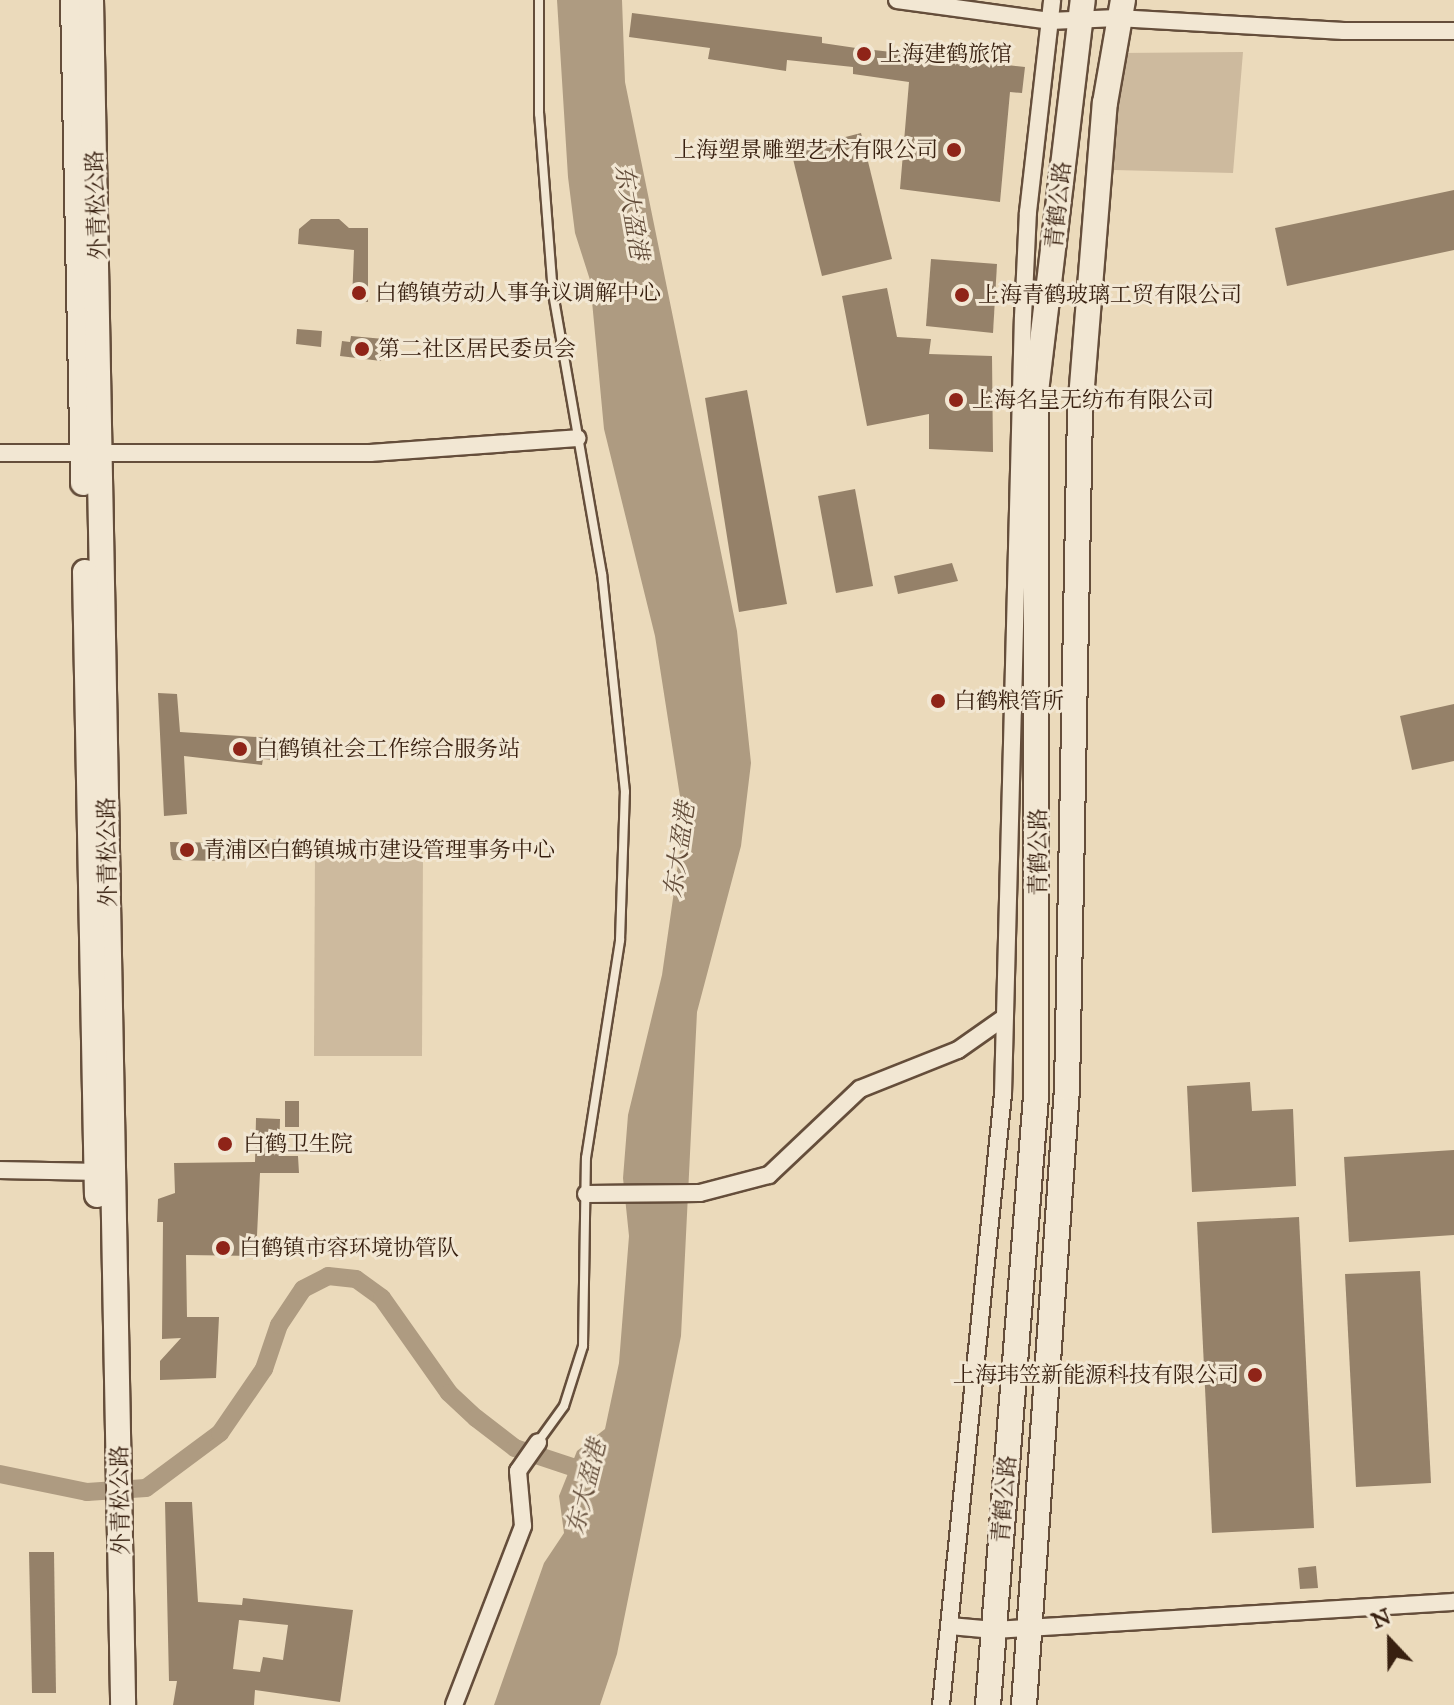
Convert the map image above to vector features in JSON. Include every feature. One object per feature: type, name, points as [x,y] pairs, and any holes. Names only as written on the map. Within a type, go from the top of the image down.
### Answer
[{"type":"main road","name":"外青松公路","points":[[73,0],[91,452]]},
{"type":"main road","name":"外青松公路","points":[[91,0],[91,452],[111,1491],[123,1705]]},
{"type":"main road","name":"青鹤公路","points":[[1024,1705],[1067,1088],[1080,411],[1105,103],[1120,9]]},
{"type":"main road","name":"青鹤公路","points":[[988,1705],[1036,1096],[1036,392],[1082,11]]},
{"type":"main road","name":"外青松公路","points":[[107,1705],[111,1491]]},
{"type":"street","points":[[897,0],[1050,21],[1082,11],[1120,9],[1344,31],[1454,31]]},
{"type":"street","points":[[941,1705],[1003,1094],[1024,302],[1052,0]]},
{"type":"street","points":[[0,453],[370,453],[577,438]]},
{"type":"street","points":[[586,1194],[700,1193],[769,1175],[860,1089],[958,1050],[1005,1017]]},
{"type":"street","points":[[0,1170],[105,1172]]},
{"type":"street","points":[[454,1705],[523,1526],[518,1471],[538,1442]]},
{"type":"street","points":[[950,1626],[994,1630],[1454,1602]]},
{"type":"lane","points":[[538,1442],[564,1406],[578,1375],[587,1305],[586,1194],[592,1101],[620,940],[625,792],[614,657],[577,438],[543,204],[539,0]]},
{"type":"shaded area","points":[[1243,52],[1233,173],[1114,170],[1119,53]]},
{"type":"shaded area","points":[[315,849],[423,849],[422,1056],[314,1056]]},
{"type":"water","name":"东大盈港","points":[[557,0],[622,0],[625,82],[737,631],[751,763],[741,846],[697,1012],[681,1336],[617,1654],[600,1705],[494,1705],[544,1563],[564,1533],[559,1496],[577,1451],[605,1429],[619,1363],[629,1236],[623,1178],[628,1115],[662,975],[684,822],[655,636],[604,429],[590,280],[575,233],[568,177]]},
{"type":"building","points":[[632,13],[822,37],[822,43],[856,48],[1025,67],[1022,93],[1010,92],[1000,202],[900,189],[909,82],[853,74],[853,67],[787,60],[786,71],[708,59],[710,48],[629,37]]},
{"type":"building","points":[[861,133],[892,259],[822,276],[791,151]]},
{"type":"building","points":[[1454,190],[1454,250],[1287,286],[1275,228]]},
{"type":"building","points":[[311,219],[339,219],[349,228],[368,228],[368,302],[352,301],[354,250],[298,244],[299,229]]},
{"type":"building","name":"上海青鹤玻璃工贸有限公司","points":[[931,259],[997,264],[993,333],[926,326]]},
{"type":"building","points":[[887,288],[897,337],[931,339],[929,354],[992,356],[993,452],[929,449],[929,414],[867,426],[842,296]]},
{"type":"building","points":[[297,329],[322,331],[321,347],[296,344]]},
{"type":"building","name":"第二社区居民委员会","points":[[351,336],[384,339],[381,361],[340,356],[342,341],[350,342]]},
{"type":"building","points":[[747,390],[787,604],[739,612],[705,398]]},
{"type":"building","points":[[855,489],[873,586],[836,593],[818,496]]},
{"type":"building","points":[[952,563],[958,581],[898,594],[894,576]]},
{"type":"building","points":[[158,693],[177,694],[180,732],[273,738],[279,742],[278,760],[263,759],[262,765],[184,756],[187,814],[164,816]]},
{"type":"building","points":[[1454,704],[1454,761],[1412,770],[1400,716]]},
{"type":"building","points":[[238,838],[291,840],[291,858],[173,860],[171,855],[170,842],[238,843]]},
{"type":"building","points":[[1250,1082],[1252,1111],[1293,1109],[1296,1186],[1192,1192],[1187,1086]]},
{"type":"building","points":[[285,1101],[299,1101],[299,1127],[285,1127]]},
{"type":"building","points":[[256,1118],[280,1119],[279,1156],[298,1156],[299,1173],[260,1173],[256,1256],[186,1255],[187,1317],[219,1317],[216,1378],[160,1380],[160,1361],[181,1338],[162,1339],[163,1222],[157,1222],[158,1199],[175,1193],[174,1163],[255,1162]]},
{"type":"building","points":[[1454,1150],[1454,1235],[1349,1242],[1344,1157]]},
{"type":"building","name":"上海玮笠新能源科技有限公司","points":[[1299,1217],[1314,1528],[1212,1533],[1197,1222]]},
{"type":"building","points":[[1420,1271],[1431,1483],[1356,1487],[1345,1274]]},
{"type":"building","points":[[165,1502],[192,1502],[198,1602],[242,1605],[243,1598],[353,1610],[340,1702],[255,1690],[254,1705],[173,1705],[177,1681],[169,1681]],"holes":[[[239,1620],[288,1625],[283,1660],[263,1657],[260,1672],[233,1669]]]},
{"type":"building","points":[[29,1552],[54,1552],[56,1693],[32,1693]]},
{"type":"building","points":[[1316,1566],[1318,1588],[1300,1589],[1298,1568]]},
{"type":"waterway","name":"东大盈港","points":[[0,1474],[87,1492],[146,1488],[220,1433],[264,1369],[279,1325],[303,1289],[328,1276],[356,1279],[382,1298],[449,1393],[515,1448],[593,1474]]},
{"type":"place","name":"上海建鹤旅馆","points":[[864,54]]},
{"type":"place","name":"上海塑景雕塑艺术有限公司","points":[[954,150]]},
{"type":"place","name":"白鹤镇劳动人事争议调解中心","points":[[359,293]]},
{"type":"place","name":"上海青鹤玻璃工贸有限公司","points":[[962,295]]},
{"type":"place","name":"第二社区居民委员会","points":[[362,349]]},
{"type":"place","name":"上海名呈无纺布有限公司","points":[[956,400]]},
{"type":"place","name":"白鹤粮管所","points":[[938,701]]},
{"type":"place","name":"白鹤镇社会工作综合服务站","points":[[240,749]]},
{"type":"place","name":"青浦区白鹤镇城市建设管理事务中心","points":[[187,850]]},
{"type":"place","name":"白鹤卫生院","points":[[225,1144]]},
{"type":"place","name":"白鹤镇市容环境协管队","points":[[223,1248]]},
{"type":"place","name":"上海玮笠新能源科技有限公司","points":[[1255,1375]]}]
